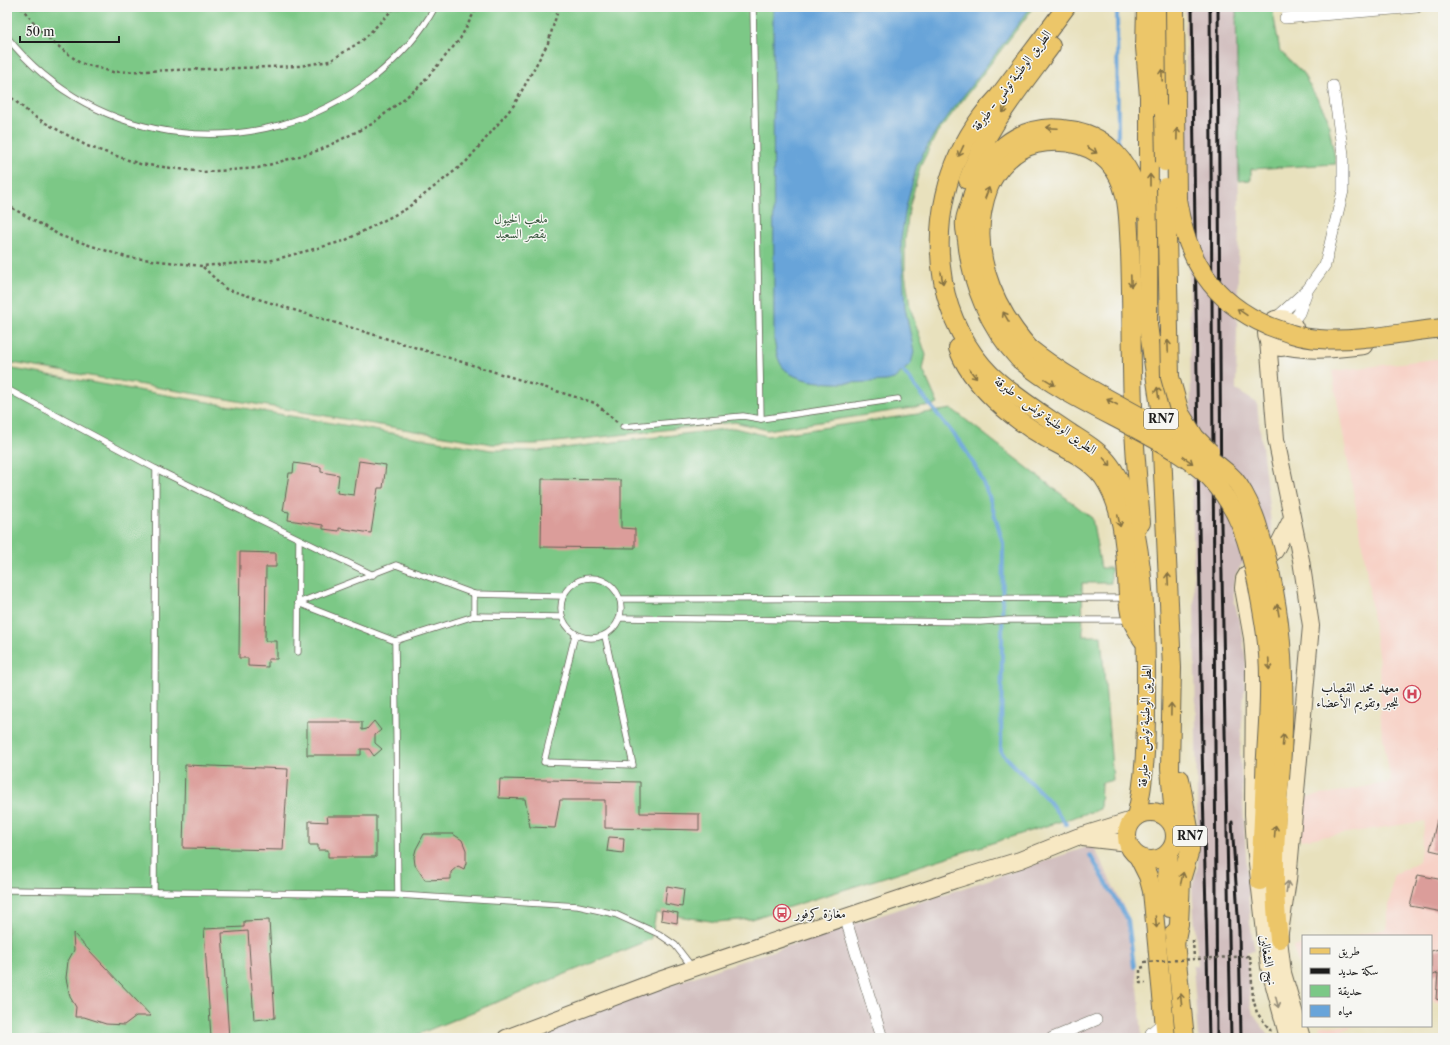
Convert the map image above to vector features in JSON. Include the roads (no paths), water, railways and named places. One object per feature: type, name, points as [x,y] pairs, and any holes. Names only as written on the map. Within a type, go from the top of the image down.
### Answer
[{"type":"main road","name":"الطريق الوطنية تونس - طبرقة","points":[[1066,7],[980,118],[961,150],[950,178],[942,206],[940,265],[945,292],[952,312],[964,339],[975,358],[993,377],[1094,449],[1108,462],[1117,475],[1126,499],[1141,572],[1146,646],[1145,764],[1141,796],[1134,819]]},
{"type":"main road","points":[[1077,7],[1068,23],[991,128],[974,163],[968,181],[965,221],[968,259],[978,291],[999,333],[1024,354],[1053,368],[1183,442],[1232,476]]},
{"type":"main road","name":"الطريق الوطنية تونس - طبرقة","points":[[1146,7],[1145,48],[1149,98],[1148,325],[1160,408],[1172,668],[1170,768],[1175,832]]},
{"type":"main road","points":[[1159,7],[1164,114],[1170,377],[1180,413],[1188,427],[1232,476],[1256,518],[1266,552],[1279,617],[1284,685],[1284,726],[1272,778],[1260,881]]},
{"type":"main road","points":[[1175,7],[1177,115],[1176,183],[1178,205],[1190,251],[1203,274],[1215,288],[1244,313],[1286,333],[1302,337],[1335,339],[1443,328]]},
{"type":"main road","points":[[965,221],[976,182],[994,154],[1007,143],[1024,133],[1046,128],[1082,132],[1102,140],[1119,156],[1130,173],[1140,203],[1142,265],[1148,325]]},
{"type":"main road","points":[[1141,572],[1142,533],[1133,406],[1128,210],[1124,193],[1115,170],[1100,156],[1084,146],[1049,141],[1024,149],[1012,155],[991,182],[981,214],[980,232],[982,260],[999,306],[1010,324],[1024,354],[1040,376],[1071,395],[1174,451],[1213,480],[1230,503],[1241,522],[1250,547],[1263,611],[1268,646],[1274,885],[1279,940]]},
{"type":"main road","points":[[952,312],[956,341],[962,359],[981,384],[1024,425],[1091,465],[1108,486],[1116,503],[1120,524],[1128,598],[1132,620],[1146,646]]},
{"type":"main road","name":"RN7","points":[[1171,729],[1190,834],[1190,850],[1181,880],[1176,944]]},
{"type":"main road","name":"RN7","points":[[1134,819],[1147,812],[1162,815],[1171,824],[1175,832],[1175,840],[1170,852],[1168,884],[1176,944],[1185,1038]]},
{"type":"main road","points":[[1134,819],[1126,835],[1132,852],[1139,858],[1148,876],[1152,891],[1156,1034]]},
{"type":"main road","name":"RN7","points":[[1139,858],[1153,861],[1170,852]]},
{"type":"street","points":[[1285,18],[1417,7]]},
{"type":"street","points":[[1302,1038],[1299,1012],[1283,973],[1279,940],[1288,880],[1311,626],[1301,560],[1276,440],[1270,382],[1267,328],[1308,288],[1325,265],[1343,191],[1343,154],[1333,86]]},
{"type":"street","points":[[1270,382],[1286,347],[1295,339],[1294,327],[1308,288]]},
{"type":"street","points":[[1274,320],[1286,319],[1294,327],[1312,335],[1345,335],[1443,322]]},
{"type":"street","points":[[1268,340],[1275,347],[1325,350],[1443,337]]},
{"type":"street","points":[[1292,518],[1276,551],[1301,560]]},
{"type":"street","name":"نهج الشغالين","points":[[1276,551],[1248,574],[1244,579],[1243,588],[1252,638],[1254,665],[1253,814],[1269,967],[1273,988],[1288,1038]]},
{"type":"street","points":[[506,1038],[693,969],[845,917],[1020,860],[1077,837],[1134,819]]},
{"type":"street","points":[[1077,837],[1128,843]]},
{"type":"street","points":[[845,917],[882,1038]]},
{"type":"street","points":[[1052,1038],[1096,1020]]},
{"type":"lane","points":[[7,37],[22,55],[59,88],[106,114],[152,129],[206,136],[254,132],[307,117],[351,95],[393,62],[428,21],[435,7]]},
{"type":"lane","points":[[753,7],[761,419]]},
{"type":"lane","points":[[7,389],[156,469],[299,540],[373,574]]},
{"type":"lane","points":[[623,427],[743,416],[761,419],[898,399]]},
{"type":"lane","points":[[154,891],[156,469]]},
{"type":"lane","points":[[298,652],[299,540]]},
{"type":"lane","points":[[298,603],[396,565],[474,594],[563,596]]},
{"type":"lane","points":[[585,578],[596,578],[608,583],[615,589],[620,599],[622,609],[620,618],[615,628],[605,636],[594,639],[583,638],[575,635],[567,627],[562,617],[560,608],[563,596],[574,582],[585,578]]},
{"type":"lane","points":[[474,594],[474,616]]},
{"type":"lane","points":[[620,599],[1128,598]]},
{"type":"lane","points":[[298,603],[396,641],[474,616],[562,617]]},
{"type":"lane","points":[[620,618],[980,622],[1008,620],[1132,620]]},
{"type":"lane","points":[[575,635],[544,762],[633,766],[605,636]]},
{"type":"lane","points":[[396,641],[398,895]]},
{"type":"lane","points":[[7,890],[398,895],[578,906],[615,914],[659,934],[676,946],[693,969]]},
{"type":"water","points":[[773,7],[1031,7],[934,134],[917,165],[906,208],[901,239],[905,308],[914,352],[911,364],[894,379],[886,381],[846,383],[816,382],[802,379],[790,374],[782,366],[778,357],[774,340]]},
{"type":"waterway","points":[[1117,7],[1118,141]]},
{"type":"waterway","points":[[903,371],[963,446],[978,471],[989,496],[1003,543],[1001,752],[1048,800],[1066,824]]},
{"type":"waterway","points":[[1090,855],[1128,920],[1134,967]]},
{"type":"railway","points":[[1192,7],[1202,746],[1209,1038]]},
{"type":"railway","points":[[1210,7],[1217,1038]]},
{"type":"railway","points":[[1218,7],[1221,524],[1231,1038]]},
{"type":"railway","points":[[1232,822],[1239,931],[1241,1038]]},
{"type":"place","name":"معهد محمد القصاب للجبر وتقويم الأعضاء","points":[[1412,694]]},
{"type":"place","name":"مغازة كرفور","points":[[782,913]]},
{"type":"park label","name":"ملعب الخيول بقصر السعيد","points":[[521,226]]}]
